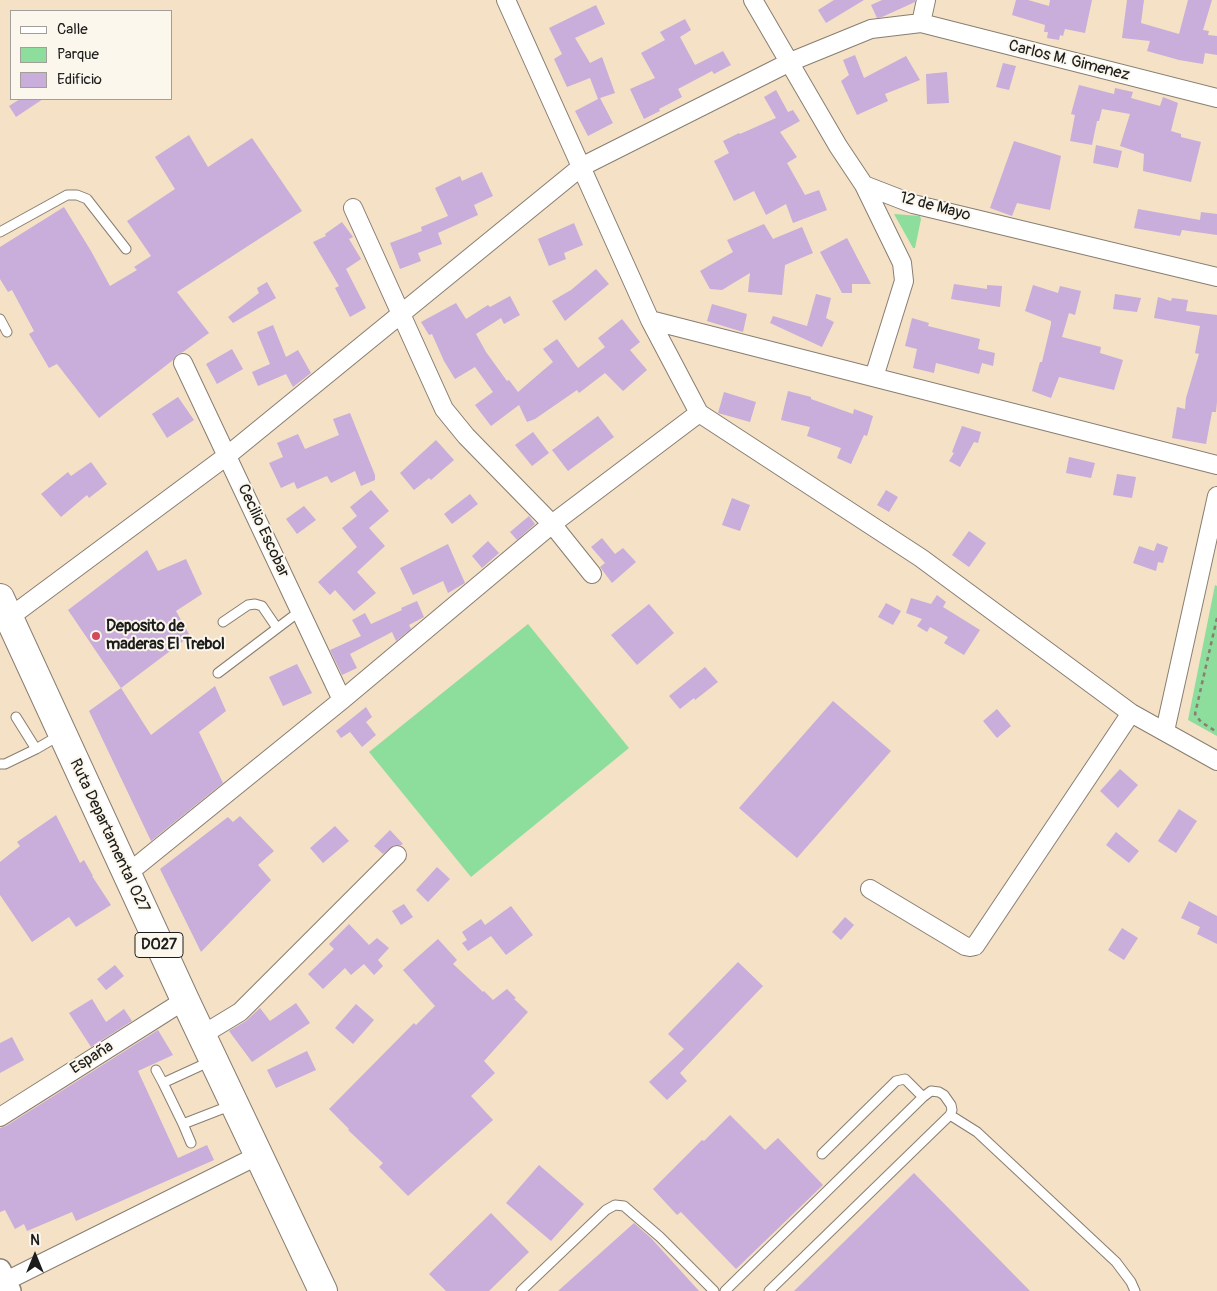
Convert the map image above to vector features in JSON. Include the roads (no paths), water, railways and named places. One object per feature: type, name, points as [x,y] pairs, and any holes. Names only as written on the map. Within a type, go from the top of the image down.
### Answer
[{"type":"main road","name":"Ruta Departamental 027","points":[[3,604],[185,1000],[323,1291]]},
{"type":"street","points":[[506,0],[650,320],[699,413],[921,558],[1132,713],[1217,761]]},
{"type":"street","points":[[753,0],[838,146],[864,185],[902,264],[904,281],[874,377]]},
{"type":"street","points":[[3,604],[228,455],[580,167],[790,62],[871,29],[921,23],[926,0]]},
{"type":"street","name":"Carlos M. Gimenez","points":[[921,23],[1217,98]]},
{"type":"street","name":"12 de Mayo","points":[[864,185],[913,204],[1217,277]]},
{"type":"street","points":[[353,208],[444,409],[466,436],[552,524],[592,574]]},
{"type":"street","points":[[650,320],[1217,464]]},
{"type":"street","name":"Cecilio Escobar","points":[[183,363],[342,700]]},
{"type":"street","points":[[127,874],[342,700],[552,524],[699,413]]},
{"type":"street","points":[[1166,731],[1210,571],[1217,496]]},
{"type":"street","points":[[870,889],[965,946],[975,946],[1132,713]]},
{"type":"street","points":[[202,1035],[240,1012],[397,855]]},
{"type":"street","name":"España","points":[[0,1117],[185,1000]]},
{"type":"street","points":[[5,1281],[259,1155]]},
{"type":"lane","points":[[0,232],[67,195],[77,195],[87,200],[126,249]]},
{"type":"lane","points":[[0,319],[7,332]]},
{"type":"lane","points":[[223,622],[248,605],[256,604],[262,606],[278,628]]},
{"type":"lane","points":[[218,673],[300,611]]},
{"type":"lane","points":[[16,717],[36,749]]},
{"type":"lane","points":[[0,764],[5,764],[36,749],[62,734]]},
{"type":"lane","points":[[163,1083],[214,1059]]},
{"type":"lane","points":[[156,1070],[191,1143]]},
{"type":"lane","points":[[822,1154],[896,1080],[905,1079],[923,1096]]},
{"type":"lane","points":[[725,1291],[923,1096],[931,1091],[944,1095],[951,1105],[950,1115],[769,1291]]},
{"type":"lane","points":[[183,1124],[235,1104]]},
{"type":"lane","points":[[950,1115],[977,1132],[1116,1262],[1131,1282],[1135,1291]]},
{"type":"lane","points":[[521,1291],[606,1210],[616,1205],[624,1206],[660,1237],[714,1291]]},
{"type":"place","name":"Deposito de maderas El Trebol","points":[[96,636]]}]
